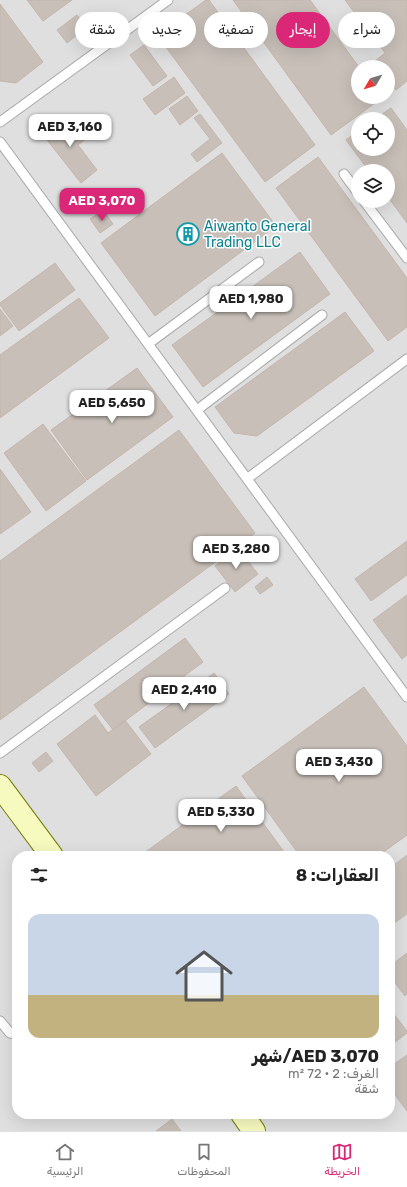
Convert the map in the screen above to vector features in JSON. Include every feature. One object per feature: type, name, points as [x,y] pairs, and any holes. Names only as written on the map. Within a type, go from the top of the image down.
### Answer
[{"type":"street","points":[[0,786],[48,851]]},
{"type":"street","points":[[246,1119],[254,1131]]},
{"type":"lane","points":[[0,122],[168,0]]},
{"type":"lane","points":[[0,142],[248,478],[407,697]]},
{"type":"lane","points":[[344,174],[351,184]]},
{"type":"lane","points":[[369,208],[407,258]]},
{"type":"lane","points":[[148,344],[259,262]]},
{"type":"lane","points":[[197,410],[322,315]]},
{"type":"lane","points":[[248,478],[407,359]]},
{"type":"lane","points":[[0,753],[225,588]]},
{"type":"lane","points":[[0,1021],[12,1033]]},
{"type":"shaded area","points":[[0,0],[407,0],[407,1131],[0,1131]]},
{"type":"building","points":[[27,0],[72,0],[43,21]]},
{"type":"building","points":[[206,0],[209,0],[218,12],[204,12],[204,48],[244,48],[315,145],[265,182],[167,48],[196,48],[196,12],[189,12]]},
{"type":"building","points":[[233,0],[310,0],[319,12],[276,12],[276,48],[330,48],[330,27],[338,38],[338,48],[345,48],[354,60],[351,60],[351,104],[374,104],[363,112],[351,112],[351,120],[331,135],[268,48],[268,12],[242,12]]},
{"type":"building","points":[[345,0],[407,0],[407,81],[396,90],[395,60],[376,60],[385,53],[381,48],[395,48],[395,12],[354,12]]},
{"type":"building","points":[[0,4],[43,62],[16,83],[0,81]]},
{"type":"building","points":[[75,16],[75,37],[67,43],[57,30]]},
{"type":"building","points":[[140,48],[146,48],[167,76],[153,86],[130,55]]},
{"type":"building","points":[[174,77],[185,93],[155,115],[143,99]]},
{"type":"building","points":[[187,96],[198,111],[180,125],[169,109]]},
{"type":"building","points":[[391,108],[394,112],[385,112]]},
{"type":"building","points":[[200,114],[222,143],[197,162],[191,154],[210,139],[194,118]]},
{"type":"building","points":[[395,114],[407,130],[407,223],[395,207],[395,164],[364,164],[358,156],[395,156]]},
{"type":"building","points":[[57,118],[71,135],[84,125],[92,134],[78,145],[97,170],[81,183],[40,131]]},
{"type":"building","points":[[351,136],[351,147],[346,140]]},
{"type":"building","name":"Aiwanto General Trading LLC","points":[[222,153],[276,226],[155,316],[101,243]]},
{"type":"building","points":[[318,157],[351,202],[351,208],[356,208],[407,278],[407,327],[388,341],[276,188]]},
{"type":"building","points":[[103,210],[113,224],[100,233],[90,219]]},
{"type":"building","points":[[300,252],[330,294],[203,387],[172,345]]},
{"type":"building","points":[[55,263],[75,290],[19,331],[0,303]]},
{"type":"building","points":[[79,298],[109,338],[0,418],[0,355]]},
{"type":"building","points":[[0,309],[13,326],[0,336]]},
{"type":"building","points":[[345,312],[374,351],[257,436],[234,433],[215,407]]},
{"type":"building","points":[[137,368],[173,417],[87,480],[51,430]]},
{"type":"building","points":[[43,424],[86,481],[46,511],[4,453]]},
{"type":"building","points":[[179,430],[255,533],[0,720],[0,561]]},
{"type":"building","points":[[0,469],[31,512],[0,534]]},
{"type":"building","points":[[407,541],[407,575],[371,601],[355,579]]},
{"type":"building","points":[[238,548],[258,574],[235,592],[215,566]]},
{"type":"building","points":[[267,577],[273,585],[260,594],[255,587]]},
{"type":"building","points":[[407,595],[407,655],[402,659],[373,620]]},
{"type":"building","points":[[185,638],[203,662],[113,730],[94,705]]},
{"type":"building","points":[[214,673],[229,694],[155,748],[139,727]]},
{"type":"building","points":[[364,687],[407,746],[407,835],[385,851],[296,851],[242,776]]},
{"type":"building","points":[[95,715],[108,733],[125,720],[151,754],[96,796],[57,744]]},
{"type":"building","points":[[46,752],[53,761],[39,772],[32,763]]},
{"type":"building","points":[[236,786],[283,851],[147,851]]},
{"type":"building","points":[[407,855],[407,914],[395,922],[395,864]]},
{"type":"building","points":[[407,953],[407,994],[405,996],[395,983],[395,962]]},
{"type":"building","points":[[395,1016],[407,1031],[407,1033],[395,1042]]},
{"type":"building","points":[[407,1055],[407,1111],[395,1095],[395,1063]]},
{"type":"building","points":[[172,1119],[181,1131],[156,1131]]},
{"type":"place","name":"Aiwanto General Trading LLC","points":[[188,234]]}]
